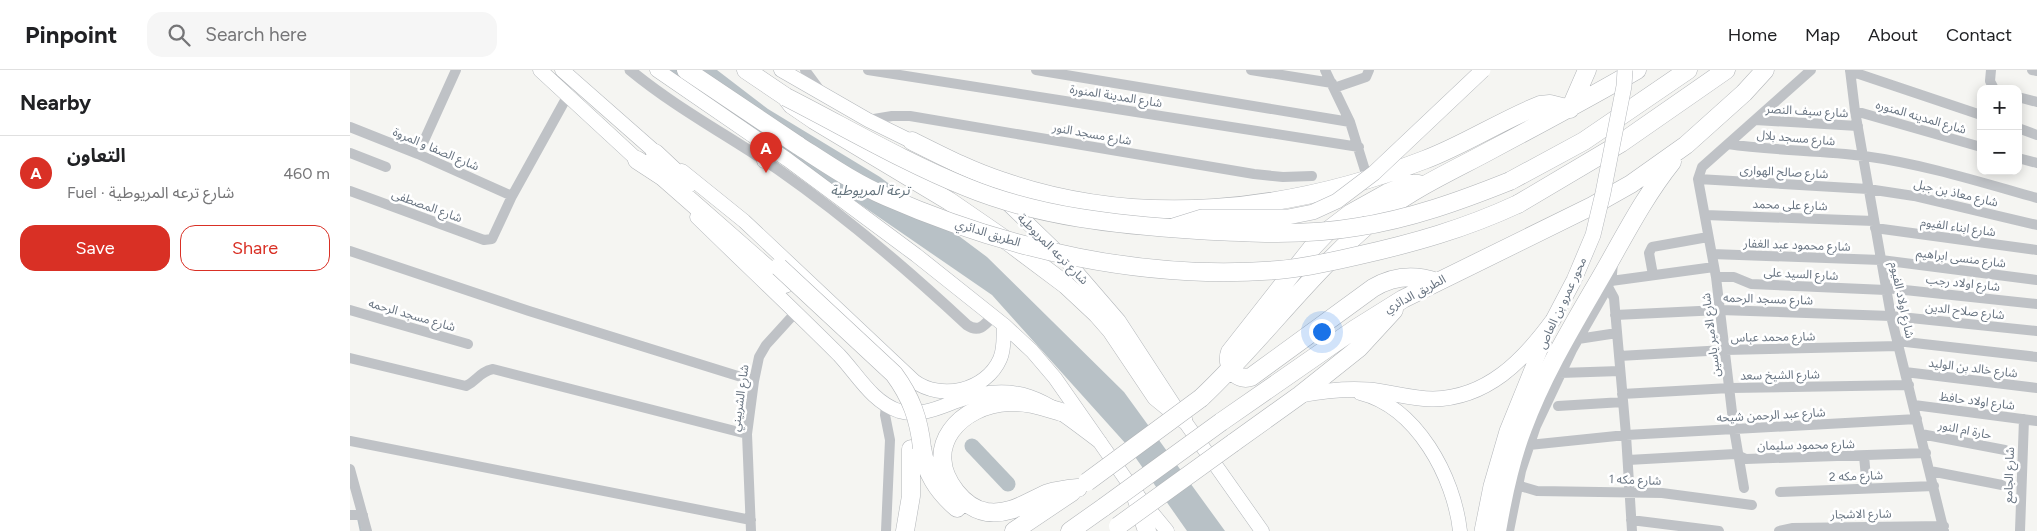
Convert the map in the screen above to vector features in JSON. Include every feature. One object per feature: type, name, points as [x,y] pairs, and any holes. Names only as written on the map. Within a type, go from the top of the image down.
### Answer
[{"type":"highway","name":"الطريق الدائري","points":[[686,70],[799,146],[886,197],[1002,239],[1098,260],[1144,267],[1209,272],[1278,270],[1328,263],[1403,246],[1448,233],[1518,204],[1621,143],[1726,70]]},
{"type":"highway","points":[[746,70],[786,97],[898,155],[979,192],[1059,214],[1169,228],[1234,232],[1288,232],[1356,228],[1437,208],[1510,181],[1584,141],[1688,70]]},
{"type":"highway","points":[[1570,109],[1587,70]]},
{"type":"highway","points":[[1014,531],[1083,485],[1201,398],[1231,370],[1350,240],[1388,209],[1427,184],[1570,109],[1637,70]]},
{"type":"highway","name":"الطريق الدائري","points":[[1070,531],[1221,422],[1355,329],[1403,299],[1612,196],[1650,172],[1686,145],[1744,93],[1765,70]]},
{"type":"highway","points":[[786,97],[792,105],[814,120],[949,201],[1010,243],[1082,299],[1119,341],[1156,397],[1183,419]]},
{"type":"highway","points":[[912,141],[964,167],[1003,182],[1083,202],[1124,208],[1182,210],[1248,206],[1288,200],[1368,180],[1426,159],[1540,105],[1550,104],[1570,109]]},
{"type":"highway","points":[[1496,531],[1510,466],[1530,410],[1558,352],[1645,199],[1686,145]]},
{"type":"highway","points":[[655,153],[894,374],[903,386],[914,408],[919,425],[905,531]]},
{"type":"highway","points":[[637,160],[663,177],[785,284],[889,384],[903,408],[916,449],[933,481],[956,507],[976,516],[989,516],[1016,509],[1050,493],[1083,485]]},
{"type":"highway","points":[[1231,370],[1244,378],[1251,377],[1380,284],[1396,278],[1412,277],[1437,282]]},
{"type":"highway","points":[[1115,528],[1300,395],[1366,342],[1403,299]]},
{"type":"highway","points":[[1003,512],[980,510],[971,506],[953,489],[946,476],[942,461],[944,444],[948,436],[964,416],[994,404],[1008,402],[1031,403],[1061,412]]},
{"type":"highway","points":[[1134,491],[1147,531]]},
{"type":"main road","points":[[540,70],[796,312],[840,356],[874,395],[886,405],[899,411],[920,413],[965,398],[1004,391],[1032,396],[1061,412],[1100,442]]},
{"type":"main road","points":[[562,70],[655,153],[690,177],[734,212],[914,381],[928,390],[944,392],[960,390],[980,382],[991,373],[999,362],[1003,349],[998,320]]},
{"type":"main road","points":[[657,70],[768,155],[788,160],[998,320],[1032,351],[1055,378],[1134,491],[1167,531]]},
{"type":"main road","name":"شارع ترعه المريوطية","points":[[781,70],[868,120],[912,141],[991,191],[1016,211],[1055,248],[1131,336],[1183,419],[1262,531]]},
{"type":"main road","points":[[1169,228],[1202,218],[1288,217],[1314,212],[1337,201],[1374,173],[1483,70]]},
{"type":"main road","name":"محور عمرو بن العاص","points":[[1482,531],[1491,486],[1509,425],[1553,320],[1584,258],[1599,214],[1625,70]]},
{"type":"main road","points":[[779,171],[788,160]]},
{"type":"main road","points":[[1300,395],[1342,390],[1367,390],[1432,399],[1457,396],[1478,389],[1502,376],[1537,342],[1553,320]]},
{"type":"main road","points":[[886,405],[896,405],[904,401],[913,390],[914,381]]},
{"type":"main road","points":[[1342,390],[1377,398],[1397,411],[1418,430],[1449,485],[1457,509],[1460,531]]},
{"type":"street","points":[[418,154],[456,70]]},
{"type":"street","points":[[630,70],[678,106],[768,155],[779,171],[858,229],[967,325],[980,329],[998,320]]},
{"type":"street","points":[[805,70],[821,92]]},
{"type":"street","name":"شارع المدينة المنورة","points":[[868,70],[1359,147]]},
{"type":"street","points":[[1036,70],[1085,75],[1350,122]]},
{"type":"street","points":[[1251,70],[1333,86],[1366,77],[1370,70]]},
{"type":"street","points":[[1325,70],[1350,122],[1368,180]]},
{"type":"street","points":[[1698,180],[1702,167],[1812,70]]},
{"type":"street","points":[[1850,70],[1977,114]]},
{"type":"street","name":"شارع اولاد الفيوم","points":[[1850,70],[1855,111],[1891,316],[1944,528]]},
{"type":"street","points":[[1992,70],[1990,81],[1992,85]]},
{"type":"street","points":[[2032,70],[2037,71]]},
{"type":"street","points":[[512,196],[568,95]]},
{"type":"street","points":[[2022,98],[2037,102]]},
{"type":"street","name":"شارع المدينه المنوره","points":[[1855,111],[1977,146]]},
{"type":"street","name":"شارع مسجد النور","points":[[868,120],[910,116],[1254,174],[1283,177],[1312,176]]},
{"type":"street","name":"شارع سيف النصر","points":[[1755,120],[1858,126]]},
{"type":"street","name":"شارع الصفا و المروة","points":[[350,127],[418,154],[512,196]]},
{"type":"street","points":[[2022,129],[2037,134]]},
{"type":"street","name":"شارع مسجد بلال","points":[[1728,144],[1863,156],[1944,172],[2037,198]]},
{"type":"street","points":[[350,153],[386,167]]},
{"type":"street","points":[[2022,159],[2037,163]]},
{"type":"street","name":"شارع صالح الهوارى","points":[[1698,180],[1868,189]]},
{"type":"street","name":"شارع الامير ياسين","points":[[1698,180],[1715,272],[1734,429],[1744,488]]},
{"type":"street","name":"شارع معاذ بن جبل","points":[[1868,189],[1914,196],[2037,225]]},
{"type":"street","name":"شارع المصطفى","points":[[350,191],[484,240],[492,239],[494,236],[512,196]]},
{"type":"street","name":"شارع على محمد","points":[[1705,215],[1874,225]]},
{"type":"street","name":"شارع ابناء الفيوم","points":[[1874,225],[2037,250]]},
{"type":"street","points":[[1653,275],[1649,253],[1652,247],[1708,237]]},
{"type":"street","points":[[350,251],[529,311],[754,381]]},
{"type":"street","name":"شارع محمود عبد الغفار","points":[[1712,254],[1881,260]]},
{"type":"street","points":[[1509,531],[1518,485],[1529,445],[1560,373],[1609,284],[1613,255]]},
{"type":"street","name":"شارع منسى ابراهيم","points":[[1881,260],[2037,280]]},
{"type":"street","name":"شارع السيد على","points":[[1609,284],[1653,275],[1715,272],[1738,278],[1751,284],[1886,289]]},
{"type":"street","points":[[1609,284],[1614,298],[1632,531]]},
{"type":"street","name":"شارع اولاد رجب","points":[[1886,289],[2037,304]]},
{"type":"street","name":"شارع مسجد الرحمه","points":[[350,310],[468,344]]},
{"type":"street","name":"شارع مسجد الرحمه","points":[[1615,315],[1720,310],[1891,316]]},
{"type":"street","name":"شارع الشربيني","points":[[752,531],[747,434],[754,381],[759,357],[776,332],[796,312]]},
{"type":"street","name":"شارع صلاح الدين","points":[[1891,316],[2037,331]]},
{"type":"street","points":[[1578,339],[1617,333]]},
{"type":"street","name":"شارع محمد عباس","points":[[1619,356],[1898,344],[2037,356]]},
{"type":"street","points":[[350,358],[466,386],[473,383],[480,374],[493,369],[747,434]]},
{"type":"street","points":[[1560,373],[1620,371]]},
{"type":"street","name":"شارع خالد بن الوليد","points":[[1905,372],[2037,388]]},
{"type":"street","name":"شارع الشيخ سعد","points":[[1623,398],[1730,388],[1909,385]]},
{"type":"street","points":[[1558,406],[1623,398]]},
{"type":"street","points":[[886,405],[885,415],[890,440],[886,531]]},
{"type":"street","name":"شارع اولاد حافظ","points":[[1914,405],[2037,421]]},
{"type":"street","name":"شارع عبد الرحمن شيحه","points":[[1626,435],[1917,419]]},
{"type":"street","name":"شارع الجامع","points":[[2020,531],[2024,419]]},
{"type":"street","name":"حارة ام النور","points":[[1921,434],[2005,450]]},
{"type":"street","points":[[1529,445],[1626,435]]},
{"type":"street","points":[[350,440],[751,520]]},
{"type":"street","name":"شارع محمود سليمان","points":[[1628,460],[1738,456],[1746,459],[1926,453]]},
{"type":"street","points":[[1864,456],[1868,488]]},
{"type":"street","points":[[350,470],[356,515],[367,531]]},
{"type":"street","points":[[1930,471],[2002,486]]},
{"type":"street","name":"شارع مكه 1","points":[[1518,485],[1537,491],[1662,493],[1752,504]]},
{"type":"street","name":"شارع مكه 2","points":[[1780,492],[1934,486]]},
{"type":"street","points":[[1631,520],[1720,531]]},
{"type":"street","name":"شارع الاشجار","points":[[1779,531],[1792,528],[1944,528]]},
{"type":"water","name":"ترعة المريوطية","points":[[665,70],[717,70],[768,109],[880,177],[987,257],[1124,392],[1225,531],[1187,531],[1126,444],[992,295]]},
{"type":"waterway","points":[[972,446],[1008,484]]},
{"type":"waterway","points":[[358,517],[361,531]]},
{"type":"place","name":"التعاون","points":[[766,173]]}]
